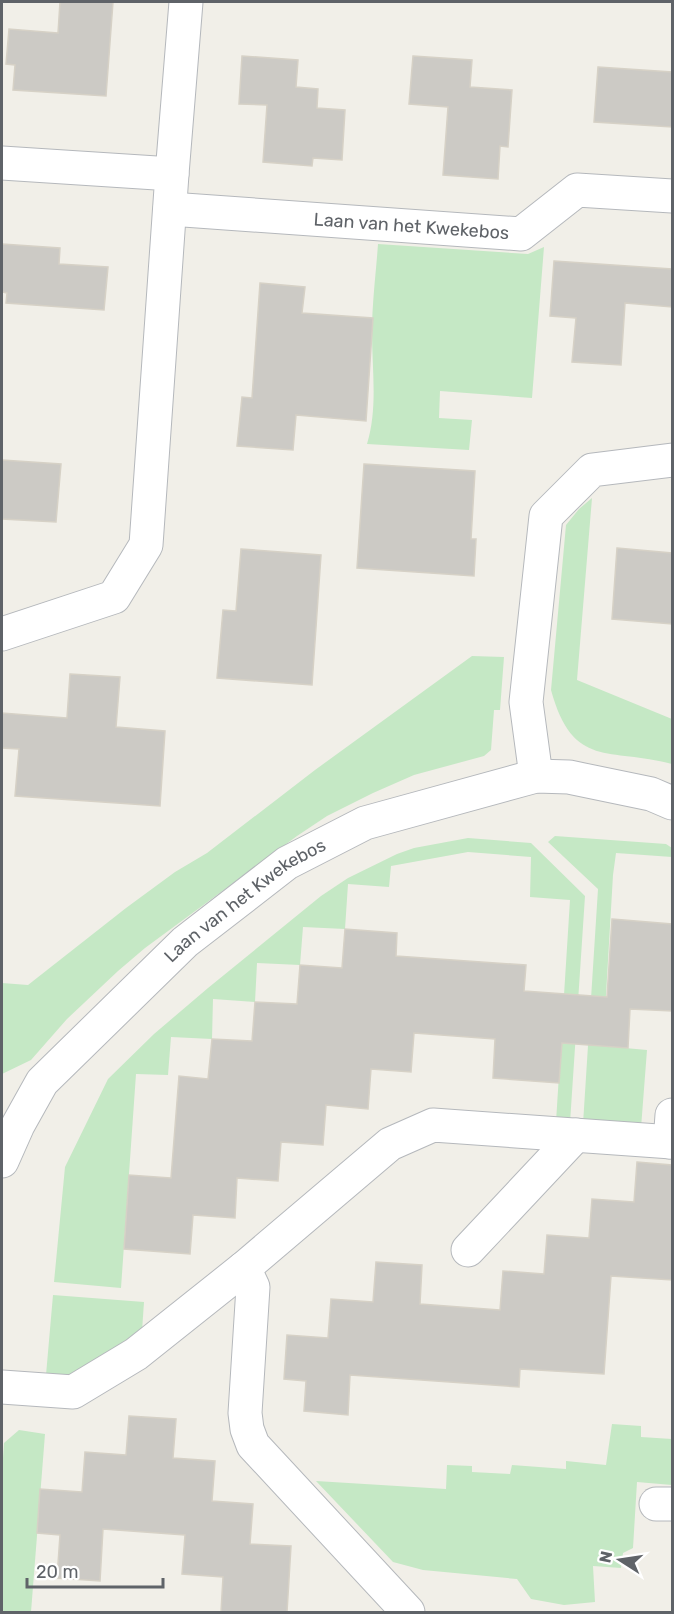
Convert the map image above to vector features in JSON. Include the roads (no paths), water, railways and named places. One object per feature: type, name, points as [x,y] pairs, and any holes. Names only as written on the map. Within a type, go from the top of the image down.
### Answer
[{"type":"street","points":[[2,634],[114,597],[146,545],[186,2]]},
{"type":"street","points":[[2,163],[172,174]]},
{"type":"street","name":"Laan van het Kwekebos","points":[[170,209],[521,234],[577,190],[672,196]]},
{"type":"street","points":[[536,776],[526,702],[546,516],[592,470],[672,460]]},
{"type":"street","name":"Laan van het Kwekebos","points":[[2,1161],[10,1121],[42,1082],[185,942],[287,863],[365,823],[536,776],[569,777],[651,794],[672,803]]},
{"type":"street","points":[[2,1387],[73,1392],[136,1354],[244,1268],[390,1144],[433,1125],[576,1136],[672,1133]]},
{"type":"street","points":[[468,1250],[576,1136]]},
{"type":"street","points":[[244,1268],[253,1287],[245,1413],[247,1429],[253,1445],[408,1612]]}]
